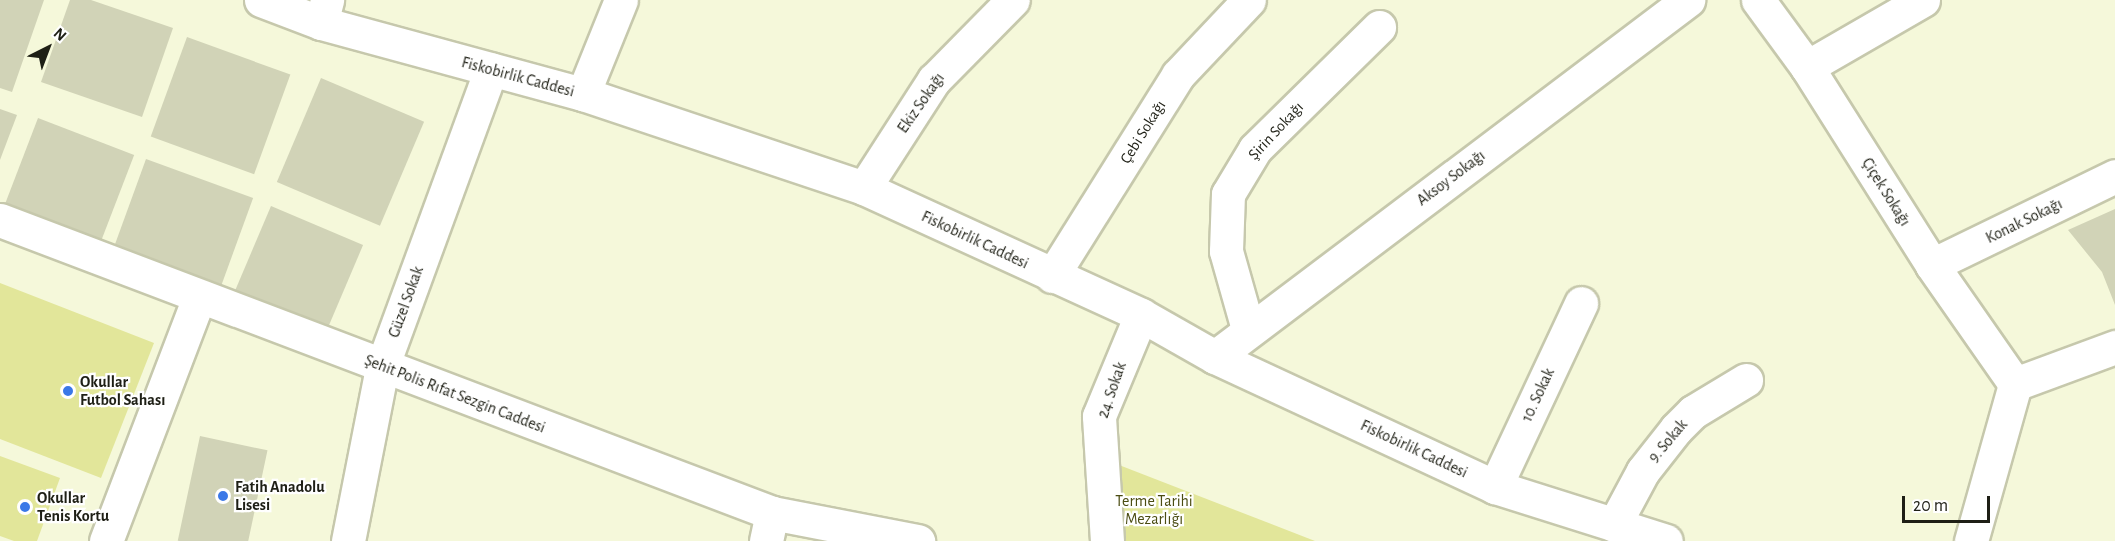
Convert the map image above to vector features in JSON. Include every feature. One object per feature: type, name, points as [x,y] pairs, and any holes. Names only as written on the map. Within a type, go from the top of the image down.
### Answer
[{"type":"street","name":"Fiskobirlik Caddesi","points":[[261,0],[324,12],[491,69],[583,94],[864,188],[1141,315],[1215,357],[1495,487],[1666,541]]},
{"type":"street","points":[[583,94],[621,0]]},
{"type":"street","name":"Ekiz Sokağı","points":[[864,188],[934,80],[1013,0]]},
{"type":"street","name":"Çebi Sokağı","points":[[1052,276],[1178,75],[1249,0]]},
{"type":"street","name":"Aksoy Sokağı","points":[[1215,357],[1248,329],[1688,0]]},
{"type":"street","name":"Çiçek Sokağı","points":[[1758,0],[1807,67],[1932,265],[2015,384]]},
{"type":"street","points":[[1807,67],[1923,0]]},
{"type":"street","name":"Şirin Sokağı","points":[[1248,329],[1226,251],[1228,194],[1255,149],[1379,27]]},
{"type":"street","name":"Güzel Sokak","points":[[348,541],[382,367],[491,69]]},
{"type":"street","name":"Konak Sokağı","points":[[1932,265],[2115,176]]},
{"type":"street","name":"Şehit Polis Rıfat Sezgin Caddesi","points":[[0,220],[382,367],[769,527],[918,541]]},
{"type":"street","points":[[106,541],[199,297]]},
{"type":"street","name":"10. Sokak","points":[[1495,487],[1581,303]]},
{"type":"street","name":"24. Sokak","points":[[1107,541],[1100,416],[1141,315]]},
{"type":"street","points":[[1971,541],[2015,384],[2115,347]]},
{"type":"street","name":"9. Sokak","points":[[1614,525],[1643,471],[1676,429],[1693,412],[1746,380]]},
{"type":"green space","name":"Okullar Futbol Sahası","points":[[0,283],[154,343],[101,478],[0,439]]},
{"type":"green space","name":"Okullar Tenis Kortu","points":[[0,456],[60,478],[37,541],[14,541],[0,536]]},
{"type":"green space","name":"Terme Tarihi Mezarlığı","points":[[1119,465],[1315,541],[1126,541]]},
{"type":"building","points":[[0,0],[44,0],[12,92],[0,88]]},
{"type":"building","points":[[70,0],[91,0],[173,28],[142,117],[41,82]]},
{"type":"building","points":[[187,37],[290,75],[254,174],[151,137]]},
{"type":"building","points":[[321,78],[424,122],[380,226],[277,182]]},
{"type":"building","points":[[0,109],[17,115],[0,160]]},
{"type":"building","points":[[38,118],[134,155],[101,241],[5,204]]},
{"type":"building","points":[[146,159],[253,198],[222,284],[115,245]]},
{"type":"building","points":[[271,206],[363,245],[327,329],[235,290]]},
{"type":"building","points":[[2115,209],[2115,305],[2102,272],[2068,230]]},
{"type":"building","name":"Fatih Anadolu Lisesi","points":[[200,436],[267,450],[248,541],[178,541]]},
{"type":"place","name":"Okullar Futbol Sahası","points":[[68,391]]},
{"type":"place","name":"Fatih Anadolu Lisesi","points":[[223,496]]},
{"type":"place","name":"Okullar Tenis Kortu","points":[[25,507]]}]
